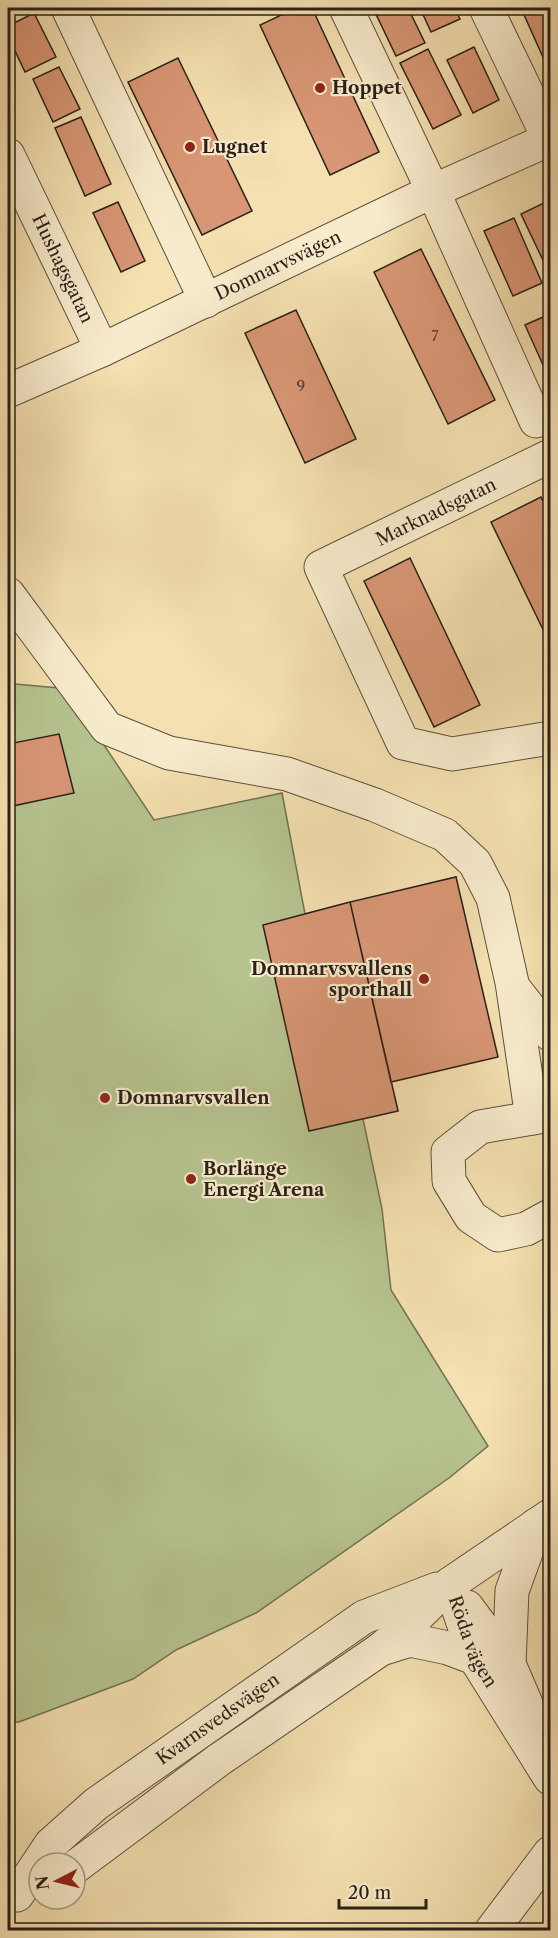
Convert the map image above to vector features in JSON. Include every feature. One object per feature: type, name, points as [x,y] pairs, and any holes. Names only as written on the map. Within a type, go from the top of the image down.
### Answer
[{"type":"street","points":[[68,8],[207,301]]},
{"type":"street","points":[[346,8],[433,191],[536,421]]},
{"type":"street","points":[[486,8],[550,140]]},
{"type":"street","name":"Domnarvsvägen","points":[[8,391],[207,301],[433,191],[550,140]]},
{"type":"street","name":"Hushagsgatan","points":[[8,155],[102,350]]},
{"type":"street","name":"Marknadsgatan","points":[[550,456],[321,567],[403,743],[452,754],[550,738]]},
{"type":"street","points":[[8,594],[107,728],[169,753],[287,774],[375,805],[445,836],[476,863],[494,898],[541,1116],[480,1127],[448,1152],[449,1181],[471,1217],[498,1235],[526,1229],[550,1216]]},
{"type":"street","points":[[513,987],[550,1034]]},
{"type":"street","points":[[509,1664],[512,1591],[543,1521]]},
{"type":"street","name":"Kvarnsvedsvägen","points":[[87,1858],[220,1759],[381,1649],[450,1584],[543,1521]]},
{"type":"street","name":"Kvarnsvedsvägen","points":[[18,1891],[51,1844],[96,1804],[364,1617],[450,1584]]},
{"type":"street","name":"Röda vägen","points":[[450,1584],[475,1658],[550,1778]]},
{"type":"street","name":"Röda vägen","points":[[450,1584],[509,1664],[550,1760]]},
{"type":"street","points":[[381,1649],[410,1640],[448,1648],[475,1658]]},
{"type":"street","points":[[492,1930],[550,1853]]},
{"type":"green space","name":"Borlänge Energi Arena","points":[[15,684],[59,688],[72,697],[154,820],[282,793],[305,914],[456,877],[391,1082],[398,1111],[363,1119],[382,1209],[391,1290],[488,1446],[449,1478],[256,1613],[176,1650],[133,1679],[19,1722],[8,1723],[8,691]]},
{"type":"building","points":[[8,8],[23,8],[8,15]]},
{"type":"building","name":"Hoppet","points":[[296,8],[312,8],[379,152],[330,175],[260,25]]},
{"type":"building","points":[[373,8],[408,8],[425,43],[396,56]]},
{"type":"building","points":[[420,8],[455,8],[460,19],[431,32]]},
{"type":"building","points":[[521,8],[550,8],[550,73]]},
{"type":"building","points":[[34,13],[56,57],[25,72],[8,36],[8,26]]},
{"type":"building","points":[[474,47],[499,100],[473,113],[447,60]]},
{"type":"building","points":[[428,49],[461,115],[433,129],[400,63]]},
{"type":"building","name":"Lugnet","points":[[178,58],[252,211],[202,235],[128,82]]},
{"type":"building","points":[[59,67],[80,109],[53,122],[33,79]]},
{"type":"building","points":[[81,117],[111,184],[85,196],[55,128]]},
{"type":"building","points":[[550,200],[550,275],[521,214]]},
{"type":"building","points":[[118,202],[145,261],[121,272],[93,213]]},
{"type":"building","points":[[514,218],[542,283],[513,296],[484,231]]},
{"type":"building","points":[[421,249],[495,400],[448,424],[374,272]]},
{"type":"building","points":[[296,310],[356,439],[305,463],[245,333]]},
{"type":"building","points":[[550,314],[550,375],[548,376],[525,325]]},
{"type":"building","points":[[541,497],[550,516],[550,644],[491,522]]},
{"type":"building","points":[[410,558],[480,705],[434,727],[364,581]]},
{"type":"building","points":[[59,734],[74,793],[8,807],[8,744]]},
{"type":"building","name":"Domnarvsvallens sporthall","points":[[456,877],[498,1057],[391,1082],[350,902]]},
{"type":"building","name":"Domnarvsvallens sporthall","points":[[350,902],[398,1111],[309,1131],[263,925]]},
{"type":"place","name":"Hoppet","points":[[320,88]]},
{"type":"place","name":"Lugnet","points":[[190,147]]},
{"type":"place","name":"Domnarvsvallens sporthall","points":[[424,979]]},
{"type":"place","name":"Domnarvsvallen","points":[[105,1098]]},
{"type":"place","name":"Borlänge Energi Arena","points":[[191,1179]]}]
